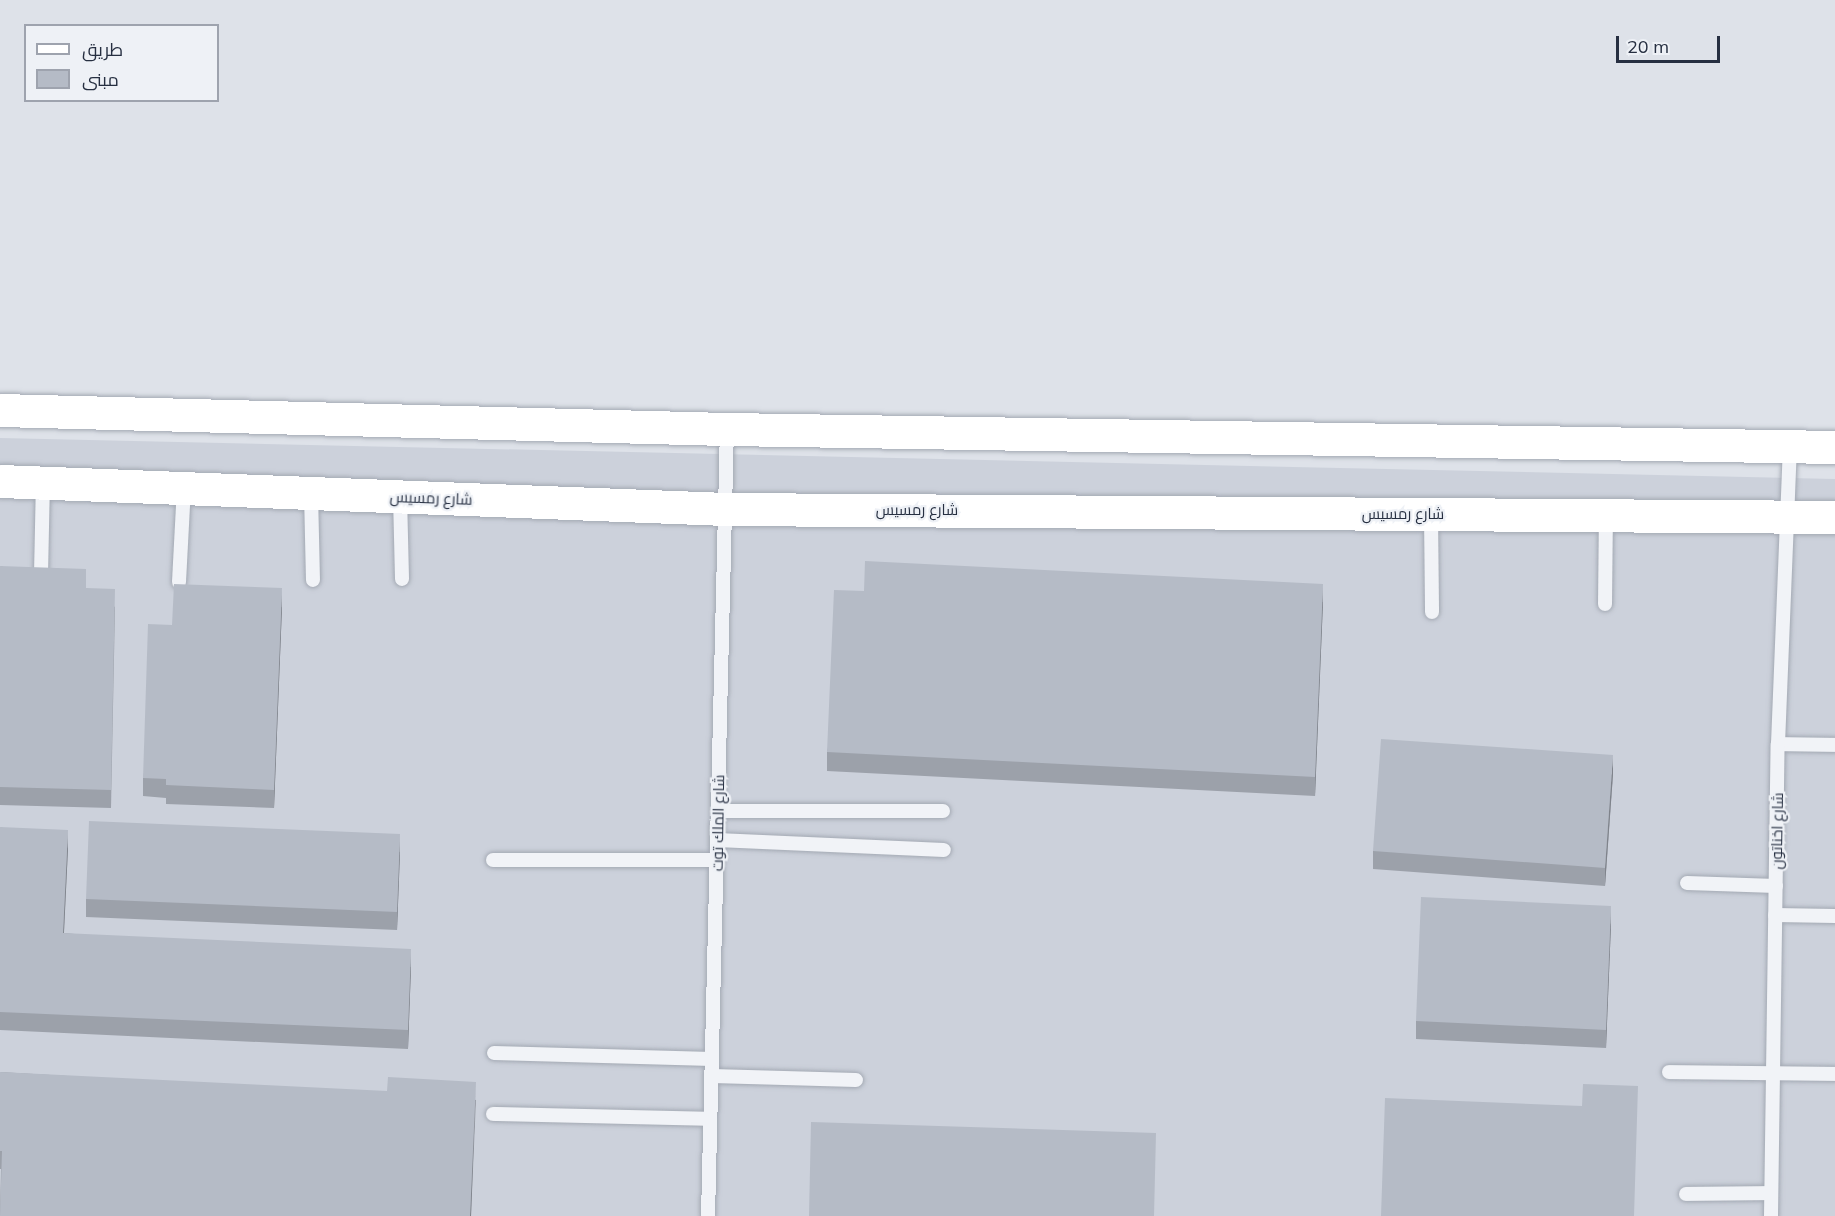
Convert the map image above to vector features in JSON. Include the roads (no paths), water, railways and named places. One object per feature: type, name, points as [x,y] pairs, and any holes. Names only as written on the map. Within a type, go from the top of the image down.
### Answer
[{"type":"street","points":[[0,410],[728,429],[1835,447]]},
{"type":"street","name":"شارع رمسيس","points":[[0,481],[725,509],[1835,517]]},
{"type":"lane","name":"شارع الملك توت","points":[[708,1216],[728,429]]},
{"type":"lane","name":"شارع اخناتون","points":[[1771,1216],[1778,744],[1785,517],[1790,446]]},
{"type":"lane","points":[[41,575],[43,483]]},
{"type":"lane","points":[[179,582],[184,488]]},
{"type":"lane","points":[[311,493],[313,580]]},
{"type":"lane","points":[[400,496],[402,579]]},
{"type":"lane","points":[[1431,514],[1431,612]]},
{"type":"lane","points":[[1605,604],[1606,515]]},
{"type":"lane","points":[[1778,744],[1835,745]]},
{"type":"lane","points":[[718,811],[943,811]]},
{"type":"lane","points":[[717,840],[944,850]]},
{"type":"lane","points":[[493,860],[717,861]]},
{"type":"lane","points":[[1687,883],[1776,886]]},
{"type":"lane","points":[[1775,915],[1835,916]]},
{"type":"lane","points":[[494,1053],[712,1059]]},
{"type":"lane","points":[[1669,1072],[1835,1074]]},
{"type":"lane","points":[[712,1076],[856,1080]]},
{"type":"lane","points":[[493,1114],[711,1119]]},
{"type":"lane","points":[[1686,1194],[1771,1193]]}]
